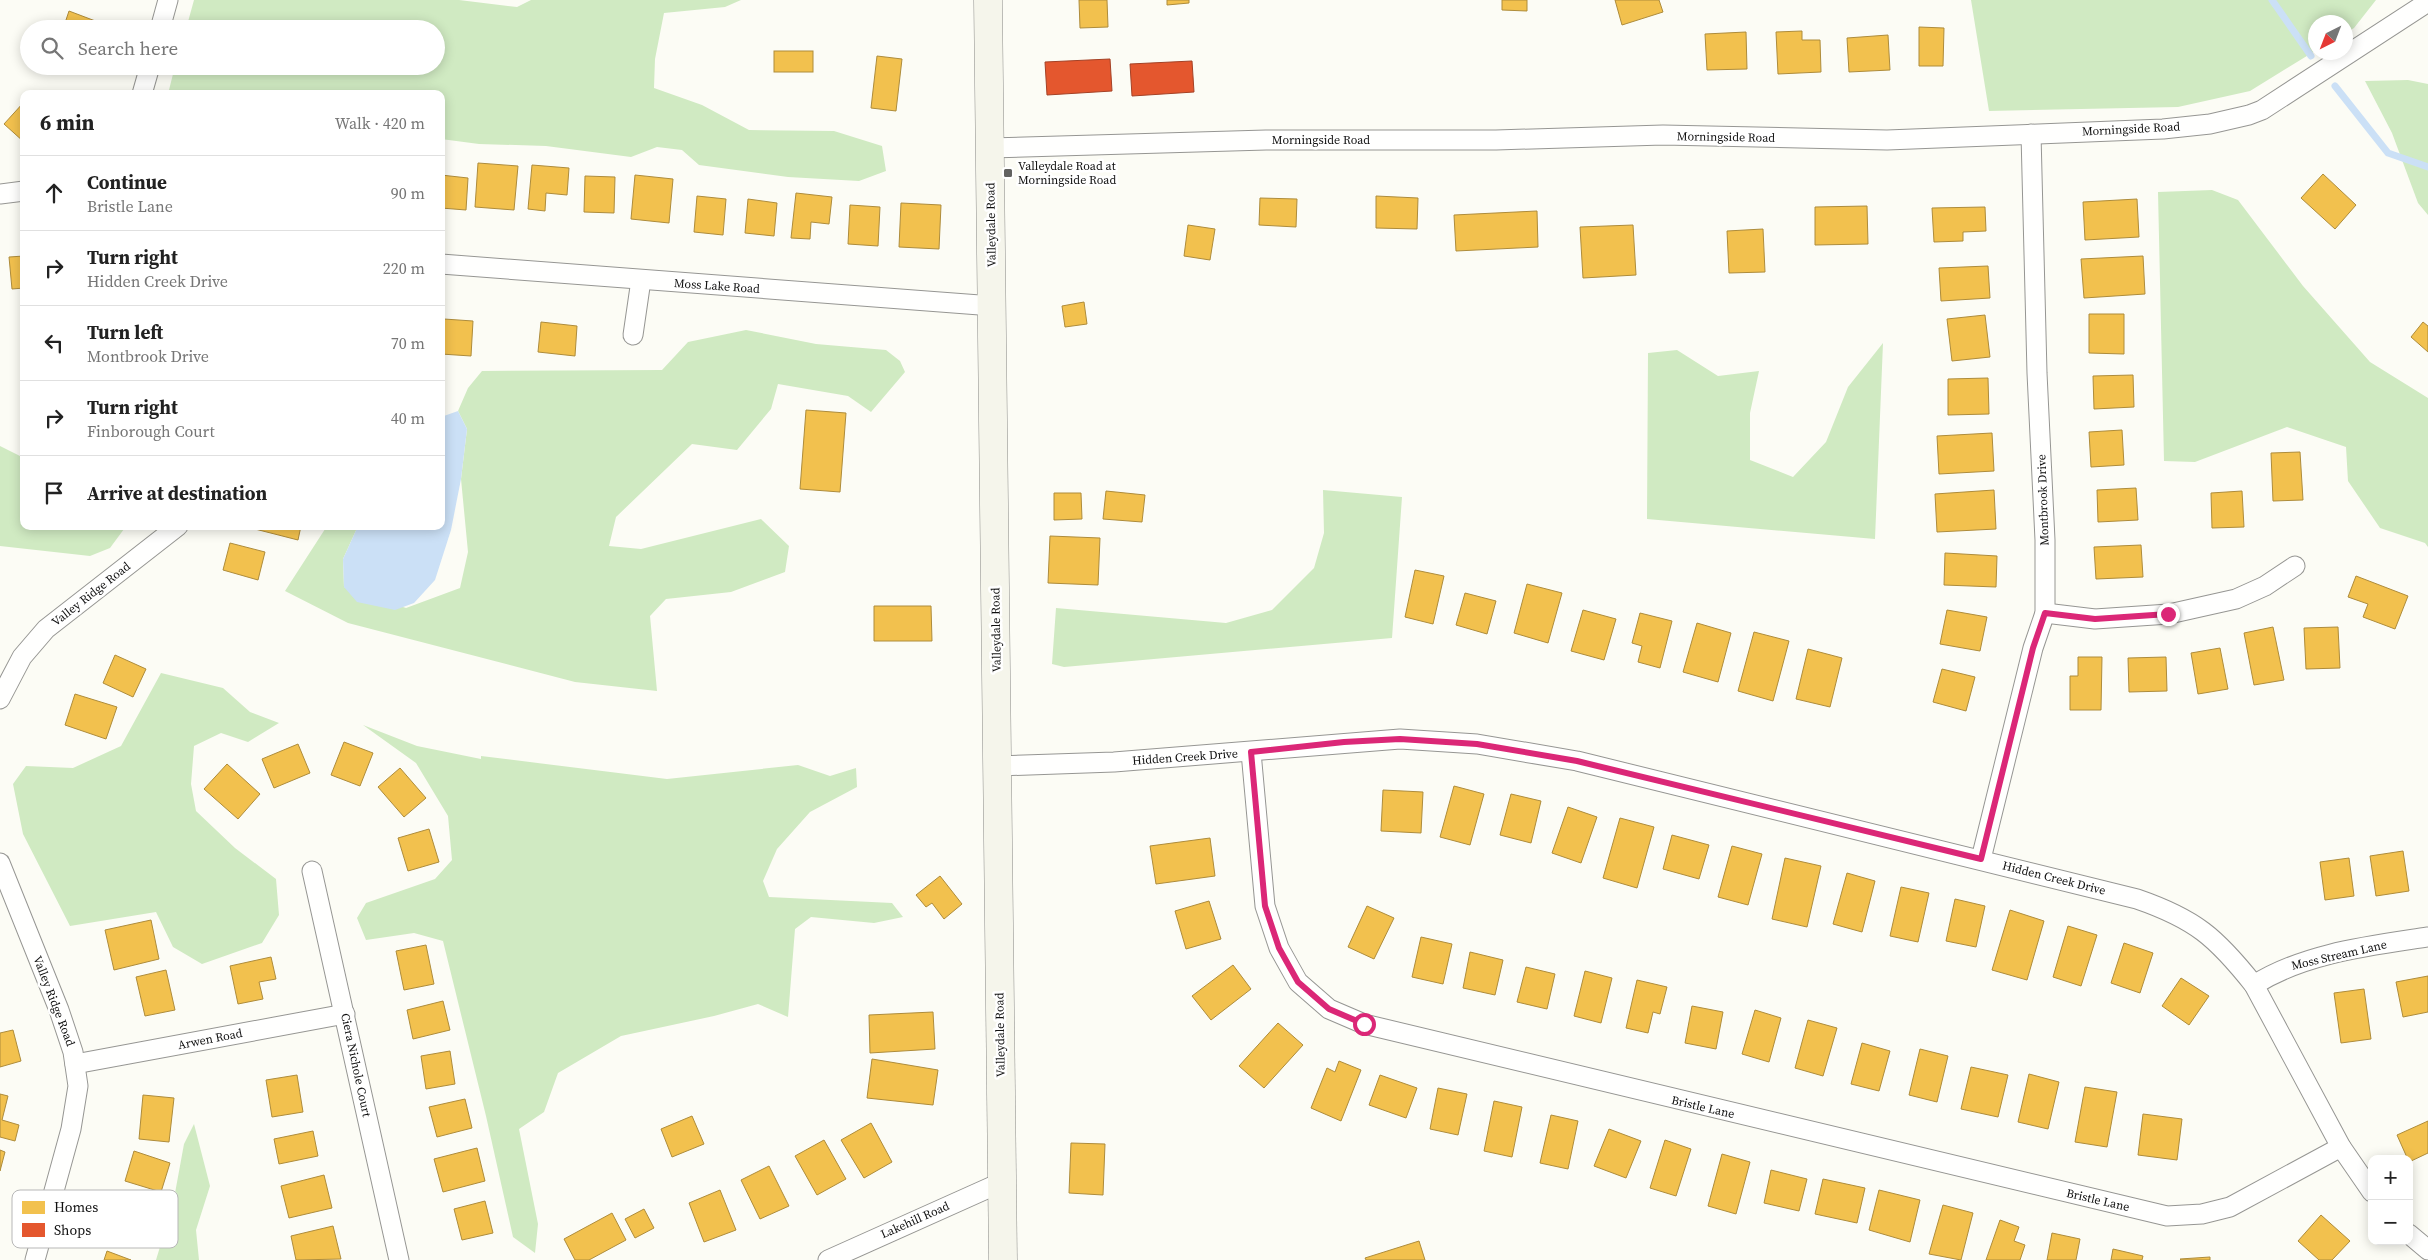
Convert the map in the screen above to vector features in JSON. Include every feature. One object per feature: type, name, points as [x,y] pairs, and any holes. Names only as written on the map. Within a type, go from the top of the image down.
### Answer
[{"type":"street","points":[[162,20],[168,0]]},
{"type":"street","name":"Valleydale Road","points":[[988,0],[1003,1260]]},
{"type":"street","name":"Morningside Road","points":[[990,148],[1266,140],[1496,140],[1663,135],[1887,140],[2163,128],[2210,124],[2249,115],[2305,83],[2428,2]]},
{"type":"street","points":[[143,90],[147,75]]},
{"type":"street","name":"Montbrook Drive","points":[[1981,859],[2033,648],[2045,613],[2045,540],[2037,373],[2032,134]]},
{"type":"street","points":[[0,194],[20,192]]},
{"type":"street","name":"Moss Lake Road","points":[[445,264],[993,306]]},
{"type":"street","points":[[633,335],[641,280]]},
{"type":"street","name":"Valley Ridge Road","points":[[0,699],[22,657],[46,629],[173,530]]},
{"type":"street","points":[[2045,613],[2095,619],[2168,614],[2236,599],[2265,586],[2295,566]]},
{"type":"street","name":"Hidden Creek Drive","points":[[998,766],[1114,762],[1400,739],[1477,744],[1577,761],[2138,899],[2170,910],[2200,927],[2219,944],[2254,985],[2341,1147],[2368,1186]]},
{"type":"street","name":"Bristle Lane","points":[[1251,752],[1265,906],[1279,948],[1298,982],[1329,1009],[1364,1024],[2167,1216],[2202,1214],[2230,1207],[2341,1147]]},
{"type":"street","name":"Valley Ridge Road","points":[[0,863],[59,1010],[75,1064],[78,1086],[71,1128],[54,1190]]},
{"type":"street","name":"Ciera Nichole Court","points":[[312,871],[399,1260]]},
{"type":"street","name":"Moss Stream Lane","points":[[2254,985],[2275,972],[2302,961],[2428,937]]},
{"type":"street","name":"Arwen Road","points":[[75,1064],[345,1014]]},
{"type":"street","name":"Lakehill Road","points":[[828,1260],[1002,1182]]},
{"type":"street","points":[[2413,1237],[2428,1250]]},
{"type":"green space","points":[[194,0],[459,0],[517,7],[531,0],[741,0],[725,7],[664,13],[655,59],[654,88],[702,105],[749,130],[834,131],[882,146],[886,171],[859,181],[788,177],[699,165],[682,150],[657,147],[631,157],[546,146],[479,144],[445,140],[445,90],[169,90],[173,75],[445,75],[445,20],[188,20]]},
{"type":"green space","points":[[1971,0],[2376,0],[2353,29],[2353,15],[2308,15],[2308,55],[2250,91],[2178,107],[1989,111]]},
{"type":"green space","points":[[2408,80],[2428,84],[2428,215],[2418,203],[2392,133],[2365,81]]},
{"type":"green space","points":[[2212,190],[2238,200],[2303,286],[2370,362],[2428,398],[2428,547],[2425,543],[2380,528],[2348,481],[2346,447],[2287,427],[2195,462],[2164,461],[2158,192]]},
{"type":"green space","points":[[746,330],[816,344],[886,350],[900,361],[905,372],[871,412],[848,396],[778,384],[771,409],[737,450],[692,444],[616,517],[609,546],[641,549],[761,519],[789,546],[785,572],[731,592],[666,599],[650,616],[657,691],[575,682],[348,623],[285,591],[324,530],[356,530],[343,559],[344,587],[406,608],[460,588],[468,552],[461,479],[467,429],[458,411],[468,388],[482,371],[662,370],[688,342]]},
{"type":"green space","points":[[1883,343],[1875,539],[1647,519],[1648,353],[1677,350],[1718,376],[1759,371],[1750,413],[1750,460],[1793,477],[1826,442],[1848,387]]},
{"type":"green space","points":[[0,446],[20,456],[20,530],[123,530],[110,548],[90,556],[0,546]]},
{"type":"green space","points":[[1323,490],[1402,497],[1392,638],[1064,667],[1052,664],[1056,608],[1226,623],[1272,610],[1314,568],[1324,533]]},
{"type":"green space","points":[[161,673],[223,688],[250,712],[279,723],[248,742],[221,733],[194,746],[191,784],[196,811],[235,848],[276,879],[279,915],[262,943],[202,964],[173,947],[156,912],[70,926],[23,834],[13,784],[26,766],[73,768],[121,746]]},
{"type":"green space","points":[[363,725],[417,746],[481,759],[481,756],[667,779],[798,765],[830,776],[856,768],[857,787],[810,812],[777,849],[763,881],[769,897],[892,903],[903,917],[874,923],[811,917],[795,929],[788,1017],[758,1004],[714,1016],[621,1036],[558,1073],[544,1112],[519,1129],[538,1224],[535,1253],[513,1237],[486,1116],[443,941],[414,933],[366,940],[357,918],[366,903],[435,879],[452,860],[448,816],[416,763]]},
{"type":"green space","points":[[194,1124],[210,1186],[196,1230],[199,1260],[156,1260],[160,1248],[178,1248],[178,1190],[176,1190],[184,1144]]},
{"type":"water","points":[[458,411],[467,429],[461,479],[451,530],[435,580],[414,603],[395,610],[357,602],[344,587],[343,559],[356,530],[445,530],[445,416]]},
{"type":"building: Homes","points":[[1079,0],[1107,0],[1108,27],[1080,28]]},
{"type":"building: Homes","points":[[1167,0],[1189,0],[1189,3],[1167,5]]},
{"type":"building: Homes","points":[[1502,0],[1527,0],[1527,11],[1502,10]]},
{"type":"building: Homes","points":[[1615,0],[1659,0],[1663,12],[1622,25]]},
{"type":"building: Homes","points":[[69,11],[93,20],[66,20]]},
{"type":"building: Homes","points":[[1919,27],[1944,28],[1943,66],[1919,66]]},
{"type":"building: Homes","points":[[1802,31],[1802,40],[1820,40],[1821,72],[1778,74],[1776,32]]},
{"type":"building: Homes","points":[[1746,32],[1747,69],[1707,70],[1705,34]]},
{"type":"building: Homes","points":[[1888,35],[1890,70],[1849,72],[1847,38]]},
{"type":"building: Homes","points":[[774,51],[813,51],[813,72],[774,72]]},
{"type":"building: Homes","points":[[877,56],[902,59],[896,111],[871,108]]},
{"type":"building: Homes","points":[[20,106],[20,138],[4,124]]},
{"type":"building: Homes","points":[[478,163],[518,166],[514,210],[475,207]]},
{"type":"building: Homes","points":[[532,165],[569,168],[567,195],[546,193],[545,211],[528,209]]},
{"type":"building: Homes","points":[[2323,174],[2356,205],[2335,229],[2301,198]]},
{"type":"building: Homes","points":[[445,175],[468,178],[466,210],[445,208]]},
{"type":"building: Homes","points":[[635,175],[673,179],[669,223],[631,219]]},
{"type":"building: Homes","points":[[585,176],[615,177],[614,213],[584,212]]},
{"type":"building: Homes","points":[[796,193],[832,197],[829,224],[811,222],[810,239],[791,238]]},
{"type":"building: Homes","points":[[697,196],[726,199],[723,235],[694,232]]},
{"type":"building: Homes","points":[[1376,196],[1418,198],[1417,229],[1376,228]]},
{"type":"building: Homes","points":[[1260,198],[1297,199],[1296,227],[1259,225]]},
{"type":"building: Homes","points":[[748,199],[777,203],[774,236],[745,233]]},
{"type":"building: Homes","points":[[2137,199],[2139,237],[2085,240],[2083,202]]},
{"type":"building: Homes","points":[[901,203],[941,205],[939,249],[899,247]]},
{"type":"building: Homes","points":[[850,205],[880,207],[878,246],[848,244]]},
{"type":"building: Homes","points":[[1867,206],[1868,244],[1815,245],[1815,207]]},
{"type":"building: Homes","points":[[1985,207],[1986,231],[1963,232],[1963,241],[1934,242],[1932,208]]},
{"type":"building: Homes","points":[[1537,211],[1538,247],[1456,251],[1454,215]]},
{"type":"building: Homes","points":[[1188,225],[1215,229],[1210,260],[1184,256]]},
{"type":"building: Homes","points":[[1633,225],[1636,275],[1583,278],[1580,227]]},
{"type":"building: Homes","points":[[1763,229],[1765,272],[1729,273],[1727,231]]},
{"type":"building: Homes","points":[[20,256],[20,288],[12,289],[9,257]]},
{"type":"building: Homes","points":[[2143,256],[2145,294],[2084,298],[2081,259]]},
{"type":"building: Homes","points":[[1988,266],[1990,298],[1941,301],[1939,268]]},
{"type":"building: Homes","points":[[1084,302],[1087,324],[1065,327],[1062,306]]},
{"type":"building: Homes","points":[[2089,314],[2124,314],[2124,354],[2089,353]]},
{"type":"building: Homes","points":[[1985,315],[1990,357],[1952,361],[1947,319]]},
{"type":"building: Homes","points":[[445,319],[473,321],[471,356],[445,354]]},
{"type":"building: Homes","points":[[541,322],[577,326],[575,356],[538,352]]},
{"type":"building: Homes","points":[[2423,322],[2428,326],[2428,352],[2411,337]]},
{"type":"building: Homes","points":[[2133,375],[2134,407],[2094,409],[2093,376]]},
{"type":"building: Homes","points":[[1988,378],[1989,414],[1948,415],[1948,379]]},
{"type":"building: Homes","points":[[806,410],[846,413],[840,492],[800,489]]},
{"type":"building: Homes","points":[[2122,430],[2124,465],[2091,467],[2089,432]]},
{"type":"building: Homes","points":[[1992,433],[1994,471],[1939,474],[1937,436]]},
{"type":"building: Homes","points":[[2300,452],[2303,500],[2273,501],[2271,453]]},
{"type":"building: Homes","points":[[2136,488],[2138,520],[2098,522],[2097,490]]},
{"type":"building: Homes","points":[[1994,490],[1996,529],[1937,532],[1935,494]]},
{"type":"building: Homes","points":[[1106,491],[1145,495],[1142,522],[1103,519]]},
{"type":"building: Homes","points":[[2242,491],[2244,527],[2212,528],[2211,493]]},
{"type":"building: Homes","points":[[1054,493],[1081,493],[1082,519],[1054,520]]},
{"type":"building: Homes","points":[[259,530],[300,530],[298,540]]},
{"type":"building: Homes","points":[[1050,536],[1100,538],[1098,585],[1048,583]]},
{"type":"building: Homes","points":[[230,543],[265,552],[258,580],[223,570]]},
{"type":"building: Homes","points":[[2141,545],[2143,577],[2096,579],[2094,547]]},
{"type":"building: Homes","points":[[1945,553],[1997,556],[1996,587],[1944,585]]},
{"type":"building: Homes","points":[[1415,570],[1444,576],[1433,624],[1405,617]]},
{"type":"building: Homes","points":[[2356,576],[2408,596],[2395,629],[2363,617],[2368,604],[2348,597]]},
{"type":"building: Homes","points":[[1527,584],[1562,593],[1548,643],[1514,633]]},
{"type":"building: Homes","points":[[1465,593],[1496,601],[1487,634],[1456,625]]},
{"type":"building: Homes","points":[[874,606],[931,606],[932,641],[874,641]]},
{"type":"building: Homes","points":[[1583,610],[1616,619],[1604,660],[1571,651]]},
{"type":"building: Homes","points":[[1947,610],[1987,617],[1980,651],[1940,644]]},
{"type":"building: Homes","points":[[1640,613],[1672,621],[1660,668],[1638,662],[1642,646],[1632,643]]},
{"type":"building: Homes","points":[[1697,623],[1731,633],[1718,682],[1683,672]]},
{"type":"building: Homes","points":[[2273,627],[2284,680],[2254,685],[2244,633]]},
{"type":"building: Homes","points":[[2338,627],[2340,668],[2306,669],[2304,628]]},
{"type":"building: Homes","points":[[1754,632],[1789,641],[1773,701],[1738,691]]},
{"type":"building: Homes","points":[[2220,648],[2228,689],[2198,694],[2191,653]]},
{"type":"building: Homes","points":[[1808,649],[1842,658],[1830,707],[1796,699]]},
{"type":"building: Homes","points":[[115,655],[146,669],[133,697],[103,683]]},
{"type":"building: Homes","points":[[2078,657],[2102,657],[2101,710],[2070,710],[2070,676],[2078,676]]},
{"type":"building: Homes","points":[[2166,657],[2167,691],[2129,692],[2128,658]]},
{"type":"building: Homes","points":[[1942,669],[1975,677],[1966,711],[1933,702]]},
{"type":"building: Homes","points":[[75,694],[117,707],[106,739],[65,725]]},
{"type":"building: Homes","points":[[344,742],[373,753],[360,786],[331,775]]},
{"type":"building: Homes","points":[[298,744],[310,773],[274,788],[262,759]]},
{"type":"building: Homes","points":[[227,764],[260,794],[238,819],[204,789]]},
{"type":"building: Homes","points":[[400,768],[426,798],[404,817],[378,787]]},
{"type":"building: Homes","points":[[1454,786],[1484,794],[1470,845],[1440,837]]},
{"type":"building: Homes","points":[[1383,790],[1423,792],[1421,833],[1381,831]]},
{"type":"building: Homes","points":[[1511,794],[1541,801],[1531,843],[1500,835]]},
{"type":"building: Homes","points":[[1568,807],[1597,817],[1581,863],[1552,853]]},
{"type":"building: Homes","points":[[1620,818],[1654,827],[1637,888],[1603,878]]},
{"type":"building: Homes","points":[[429,829],[439,862],[408,871],[398,838]]},
{"type":"building: Homes","points":[[1672,835],[1709,845],[1699,879],[1663,869]]},
{"type":"building: Homes","points":[[1210,838],[1215,876],[1156,884],[1150,846]]},
{"type":"building: Homes","points":[[1732,846],[1762,854],[1748,905],[1718,897]]},
{"type":"building: Homes","points":[[2403,851],[2409,891],[2376,896],[2370,856]]},
{"type":"building: Homes","points":[[1785,858],[1821,866],[1807,927],[1772,919]]},
{"type":"building: Homes","points":[[2349,858],[2354,896],[2325,900],[2320,862]]},
{"type":"building: Homes","points":[[1847,873],[1875,881],[1862,932],[1833,924]]},
{"type":"building: Homes","points":[[940,876],[962,904],[944,919],[932,903],[926,907],[916,895]]},
{"type":"building: Homes","points":[[1901,887],[1929,893],[1918,942],[1890,936]]},
{"type":"building: Homes","points":[[1955,899],[1985,906],[1976,947],[1946,941]]},
{"type":"building: Homes","points":[[1209,901],[1221,939],[1186,949],[1175,911]]},
{"type":"building: Homes","points":[[1367,906],[1394,918],[1374,959],[1348,947]]},
{"type":"building: Homes","points":[[2010,910],[2044,921],[2027,980],[1992,970]]},
{"type":"building: Homes","points":[[151,920],[159,959],[114,970],[105,930]]},
{"type":"building: Homes","points":[[2068,926],[2097,935],[2081,986],[2053,977]]},
{"type":"building: Homes","points":[[1421,937],[1452,944],[1443,984],[1412,977]]},
{"type":"building: Homes","points":[[2124,943],[2153,953],[2140,993],[2111,983]]},
{"type":"building: Homes","points":[[426,945],[434,984],[404,990],[396,951]]},
{"type":"building: Homes","points":[[1470,952],[1503,960],[1495,995],[1463,988]]},
{"type":"building: Homes","points":[[271,957],[276,979],[259,982],[263,999],[238,1004],[230,966]]},
{"type":"building: Homes","points":[[1233,965],[1251,989],[1211,1020],[1192,996]]},
{"type":"building: Homes","points":[[1526,967],[1555,974],[1547,1009],[1517,1002]]},
{"type":"building: Homes","points":[[166,970],[175,1010],[145,1016],[136,977]]},
{"type":"building: Homes","points":[[1585,971],[1612,978],[1601,1023],[1574,1016]]},
{"type":"building: Homes","points":[[2428,976],[2428,1012],[2403,1017],[2396,982]]},
{"type":"building: Homes","points":[[2181,978],[2209,996],[2189,1025],[2162,1006]]},
{"type":"building: Homes","points":[[1637,980],[1667,987],[1660,1014],[1653,1012],[1648,1033],[1626,1028]]},
{"type":"building: Homes","points":[[2364,989],[2371,1039],[2341,1043],[2334,993]]},
{"type":"building: Homes","points":[[443,1001],[450,1030],[413,1039],[407,1010]]},
{"type":"building: Homes","points":[[1692,1006],[1723,1012],[1716,1049],[1685,1043]]},
{"type":"building: Homes","points":[[1755,1010],[1781,1018],[1769,1062],[1742,1054]]},
{"type":"building: Homes","points":[[933,1012],[935,1049],[870,1053],[869,1015]]},
{"type":"building: Homes","points":[[1808,1020],[1837,1028],[1823,1076],[1795,1068]]},
{"type":"building: Homes","points":[[1278,1023],[1303,1045],[1264,1088],[1239,1066]]},
{"type":"building: Homes","points":[[13,1030],[21,1061],[0,1067],[0,1033]]},
{"type":"building: Homes","points":[[1862,1043],[1890,1051],[1879,1091],[1851,1084]]},
{"type":"building: Homes","points":[[1920,1049],[1948,1056],[1937,1102],[1909,1095]]},
{"type":"building: Homes","points":[[450,1051],[455,1084],[426,1089],[421,1056]]},
{"type":"building: Homes","points":[[872,1059],[938,1070],[933,1105],[867,1098]]},
{"type":"building: Homes","points":[[1339,1061],[1361,1070],[1341,1121],[1311,1108],[1327,1068],[1335,1072]]},
{"type":"building: Homes","points":[[1971,1067],[2008,1075],[1998,1117],[1961,1109]]},
{"type":"building: Homes","points":[[2029,1074],[2059,1082],[2048,1129],[2018,1122]]},
{"type":"building: Homes","points":[[297,1075],[303,1112],[272,1117],[266,1080]]},
{"type":"building: Homes","points":[[1380,1075],[1417,1088],[1406,1118],[1369,1105]]},
{"type":"building: Homes","points":[[2085,1087],[2117,1092],[2107,1147],[2075,1142]]},
{"type":"building: Homes","points":[[1438,1088],[1467,1094],[1458,1135],[1430,1129]]},
{"type":"building: Homes","points":[[0,1094],[8,1096],[2,1120],[19,1125],[15,1141],[0,1137]]},
{"type":"building: Homes","points":[[143,1095],[174,1098],[169,1142],[139,1139]]},
{"type":"building: Homes","points":[[465,1099],[472,1128],[437,1137],[429,1107]]},
{"type":"building: Homes","points":[[1494,1101],[1522,1107],[1512,1157],[1484,1151]]},
{"type":"building: Homes","points":[[2143,1114],[2182,1119],[2177,1160],[2138,1155]]},
{"type":"building: Homes","points":[[1551,1115],[1578,1121],[1568,1169],[1540,1163]]},
{"type":"building: Homes","points":[[692,1116],[704,1144],[672,1157],[661,1129]]},
{"type":"building: Homes","points":[[2428,1121],[2428,1153],[2413,1160],[2413,1155],[2406,1155],[2397,1135]]},
{"type":"building: Homes","points":[[871,1123],[892,1162],[864,1178],[841,1140]]},
{"type":"building: Homes","points":[[1609,1129],[1641,1141],[1626,1178],[1594,1166]]},
{"type":"building: Homes","points":[[313,1131],[318,1156],[279,1164],[274,1139]]},
{"type":"building: Homes","points":[[824,1140],[846,1179],[817,1195],[795,1156]]},
{"type":"building: Homes","points":[[1665,1140],[1691,1149],[1676,1196],[1650,1188]]},
{"type":"building: Homes","points":[[1071,1143],[1105,1144],[1103,1195],[1069,1193]]},
{"type":"building: Homes","points":[[477,1148],[485,1181],[443,1192],[434,1159]]},
{"type":"building: Homes","points":[[0,1150],[5,1152],[0,1171]]},
{"type":"building: Homes","points":[[134,1151],[170,1163],[162,1190],[154,1190],[125,1181]]},
{"type":"building: Homes","points":[[1722,1154],[1750,1162],[1736,1214],[1708,1206]]},
{"type":"building: Homes","points":[[769,1166],[789,1206],[760,1219],[741,1180]]},
{"type":"building: Homes","points":[[1771,1170],[1807,1179],[1799,1211],[1764,1203]]},
{"type":"building: Homes","points":[[324,1175],[332,1208],[289,1218],[281,1186]]},
{"type":"building: Homes","points":[[1823,1179],[1865,1188],[1857,1223],[1815,1214]]},
{"type":"building: Homes","points":[[720,1190],[736,1230],[704,1242],[689,1203]]},
{"type":"building: Homes","points":[[1879,1190],[1920,1200],[1910,1242],[1869,1230]]},
{"type":"building: Homes","points":[[485,1201],[493,1233],[462,1240],[454,1209]]},
{"type":"building: Homes","points":[[1943,1205],[1973,1213],[1961,1260],[1929,1254]]},
{"type":"building: Homes","points":[[644,1209],[654,1228],[635,1238],[625,1219]]},
{"type":"building: Homes","points":[[612,1213],[626,1240],[589,1260],[575,1260],[564,1239]]},
{"type":"building: Homes","points":[[2321,1215],[2350,1241],[2332,1260],[2319,1260],[2298,1241]]},
{"type":"building: Homes","points":[[2000,1220],[2019,1227],[2014,1241],[2025,1245],[2020,1260],[1986,1260]]},
{"type":"building: Homes","points":[[333,1226],[341,1259],[296,1260],[291,1236]]},
{"type":"building: Homes","points":[[2052,1233],[2080,1239],[2076,1260],[2047,1260]]},
{"type":"building: Homes","points":[[1419,1241],[1425,1260],[1366,1260],[1365,1258]]},
{"type":"building: Homes","points":[[2113,1249],[2143,1256],[2142,1260],[2111,1260]]},
{"type":"building: Homes","points":[[107,1251],[131,1260],[104,1260]]},
{"type":"building: Homes","points":[[2210,1257],[2210,1260],[2180,1259]]},
{"type":"building: Shops","points":[[1110,59],[1112,91],[1047,95],[1045,62]]},
{"type":"building: Shops","points":[[1192,61],[1194,92],[1132,96],[1130,64]]},
{"type":"waterway","points":[[2272,0],[2308,52]]},
{"type":"waterway","points":[[2335,86],[2388,153],[2428,167]]},
{"type":"place","name":"Valleydale Road at Morningside Road","points":[[1008,173]]},
{"type":"route","points":[[1364,1024],[1329,1009],[1298,982],[1279,948],[1265,906],[1251,752],[1344,742],[1400,739],[1477,744],[1577,761],[1981,859],[2033,648],[2045,613],[2095,619],[2168,614]]}]
